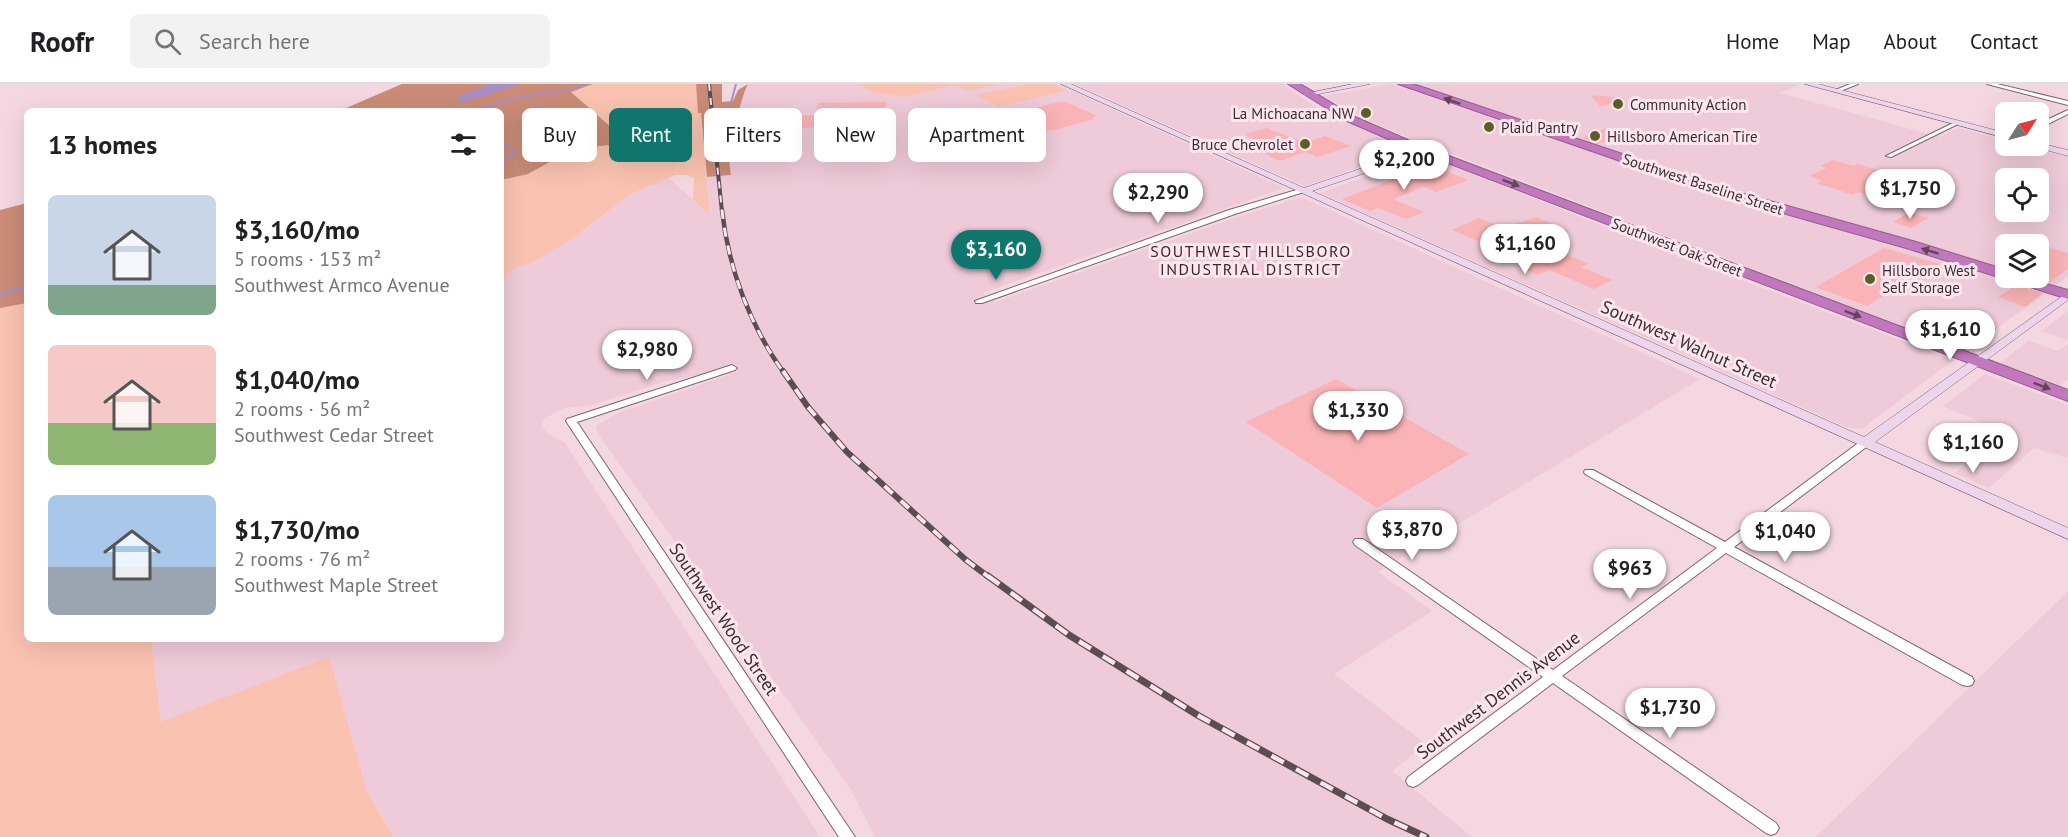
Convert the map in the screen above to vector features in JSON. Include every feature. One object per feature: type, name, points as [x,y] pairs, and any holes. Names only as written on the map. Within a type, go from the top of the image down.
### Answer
[{"type":"highway","name":"Southwest Oak Street","points":[[1293,84],[1351,119],[1424,150],[2068,396]]},
{"type":"highway","name":"Southwest Baseline Street","points":[[1403,84],[1723,192],[1911,245],[1995,272]]},
{"type":"highway","points":[[2045,288],[2068,295]]},
{"type":"street","name":"Southwest Walnut Street","points":[[1065,84],[2068,534]]},
{"type":"street","points":[[1308,94],[1366,84]]},
{"type":"street","points":[[1809,84],[1995,133]]},
{"type":"street","points":[[1836,91],[1855,84]]},
{"type":"street","points":[[1990,84],[2068,103]]},
{"type":"street","points":[[2049,122],[2068,112]]},
{"type":"street","points":[[1889,156],[1957,123]]},
{"type":"street","points":[[2049,148],[2068,153]]},
{"type":"street","points":[[979,301],[1232,212],[1424,150]]},
{"type":"street","name":"Southwest Dennis Avenue","points":[[1413,781],[1865,443],[2068,295]]},
{"type":"street","name":"Southwest Wood Street","points":[[732,368],[570,421],[847,837]]},
{"type":"street","points":[[1588,472],[1967,681]]},
{"type":"street","points":[[1359,542],[1771,828]]},
{"type":"shaded area","points":[[402,84],[593,84],[571,92],[589,108],[522,108],[522,162],[550,162],[528,174],[504,179],[504,108],[346,108]]},
{"type":"shaded area","points":[[490,84],[520,84],[465,102],[457,101],[459,96]]},
{"type":"shaded area","points":[[593,84],[696,84],[698,113],[701,113],[710,215],[693,200],[694,178],[687,175],[675,175],[629,195],[573,238],[536,261],[510,271],[504,282],[504,109],[574,95],[571,91]]},
{"type":"shaded area","points":[[696,84],[722,84],[722,102],[733,101],[738,90],[748,84],[740,108],[704,108],[704,145],[701,113],[698,113]]},
{"type":"shaded area","points":[[748,84],[858,84],[873,92],[953,84],[1057,84],[1284,188],[982,293],[995,302],[1240,216],[1301,197],[1700,379],[1378,572],[1432,611],[1334,674],[1426,744],[1392,771],[1472,837],[875,837],[850,788],[596,431],[596,426],[616,414],[739,371],[732,364],[699,375],[666,381],[592,405],[564,408],[545,418],[541,425],[547,433],[565,443],[820,837],[393,837],[366,790],[161,722],[151,642],[504,642],[505,277],[510,271],[536,261],[573,238],[629,195],[668,178],[710,214],[707,177],[731,175],[729,162],[802,162],[802,108],[739,108]]},
{"type":"shaded area","points":[[858,84],[999,84],[968,91],[955,85],[904,97],[873,92]]},
{"type":"shaded area","points":[[1028,84],[1053,84],[1066,90],[999,107],[975,95]]},
{"type":"shaded area","points":[[1075,84],[1283,84],[1317,108],[1405,149],[1403,152],[1304,186]]},
{"type":"shaded area","points":[[1391,84],[1709,192],[1995,278],[1995,288],[2026,288],[2045,294],[1966,350],[1402,135],[1365,119],[1324,96]]},
{"type":"shaded area","points":[[1414,84],[1796,84],[1799,85],[1780,93],[1940,137],[1958,128],[1995,137],[1995,156],[2049,156],[2049,152],[2068,157],[2068,276],[2056,285],[2049,283],[2049,234],[1995,234],[1995,266],[1714,185]]},
{"type":"shaded area","points":[[597,115],[609,125],[609,145],[597,146]]},
{"type":"shaded area","points":[[1422,157],[1432,158],[1694,262],[1953,360],[1862,429],[1849,428],[1320,193]]},
{"type":"shaded area","points":[[706,162],[729,162],[731,175],[707,177]]},
{"type":"shaded area","points":[[24,204],[24,304],[0,308],[0,210]]},
{"type":"shaded area","points":[[24,290],[24,642],[151,642],[161,722],[329,657],[367,792],[393,837],[0,837],[0,294]]},
{"type":"shaded area","points":[[2068,311],[2068,340],[2041,331]]},
{"type":"shaded area","points":[[2028,341],[2058,351],[2068,344],[2068,379],[2060,385],[2000,363]]},
{"type":"shaded area","points":[[1985,374],[2068,405],[2068,458],[2034,448],[1989,488],[1955,473],[2004,432],[1943,406]]},
{"type":"shaded area","points":[[2068,591],[2068,837],[1816,837]]},
{"type":"building","points":[[1590,95],[1625,98],[1601,107]]},
{"type":"building","points":[[886,102],[885,108],[817,108],[818,103]]},
{"type":"building","points":[[1066,102],[1097,116],[1092,118],[1094,119],[1046,131],[1046,108],[1034,108]]},
{"type":"building","points":[[814,115],[814,128],[802,128],[802,116]]},
{"type":"building","name":"Bruce Chevrolet","points":[[1267,128],[1298,140],[1310,141],[1325,136],[1351,146],[1317,157],[1305,152],[1280,161],[1254,149],[1267,146],[1244,134]]},
{"type":"building","name":"Hillsboro American Tire","points":[[1607,128],[1624,134],[1598,144],[1582,138]]},
{"type":"building","points":[[1833,160],[1854,166],[1858,164],[1911,181],[1884,195],[1872,191],[1866,194],[1858,192],[1853,195],[1817,183],[1823,181],[1809,176],[1827,168],[1820,166]]},
{"type":"building","points":[[1431,165],[1468,180],[1436,192],[1424,187],[1393,199],[1424,212],[1406,219],[1378,208],[1370,211],[1342,199]]},
{"type":"building","points":[[1910,212],[1928,218],[1911,228],[1893,222]]},
{"type":"building","points":[[1536,217],[1569,231],[1553,237],[1557,239],[1544,245],[1589,264],[1581,267],[1612,280],[1594,289],[1549,270],[1537,275],[1517,266],[1527,262],[1452,230],[1479,218],[1504,228]]},
{"type":"building","points":[[2049,247],[2068,253],[2068,269],[2050,282],[2049,266],[2051,265],[2049,264]]},
{"type":"building","name":"Hillsboro West Self Storage","points":[[1884,248],[1940,264],[1927,272],[1924,270],[1867,306],[1816,287]]},
{"type":"building","points":[[2012,288],[2026,288],[2043,293],[2025,307],[1998,297]]},
{"type":"building","points":[[1336,379],[1469,454],[1377,508],[1246,422]]},
{"type":"waterway","points":[[485,108],[513,98],[575,89],[587,84]]},
{"type":"waterway","points":[[730,108],[736,84]]},
{"type":"waterway","points":[[504,144],[513,149],[514,154],[504,160]]},
{"type":"waterway","points":[[0,294],[24,288]]},
{"type":"railway","points":[[709,84],[722,212]]},
{"type":"railway","points":[[722,210],[729,253],[742,295],[761,336],[784,373]]},
{"type":"railway","points":[[783,371],[808,407],[847,452],[966,560],[990,578]]},
{"type":"railway","points":[[988,576],[1069,635],[1199,716],[1387,819],[1426,837]]},
{"type":"place","name":"Community Action","points":[[1618,104]]},
{"type":"place","name":"La Michoacana NW","points":[[1366,113]]},
{"type":"place","name":"Plaid Pantry","points":[[1489,127]]},
{"type":"place","name":"Hillsboro American Tire","points":[[1595,136]]},
{"type":"place","name":"Bruce Chevrolet","points":[[1305,144]]},
{"type":"place","name":"Hillsboro West Self Storage","points":[[1870,279]]},
{"type":"district","name":"SOUTHWEST HILLSBORO INDUSTRIAL DISTRICT","points":[[1251,260]]}]
